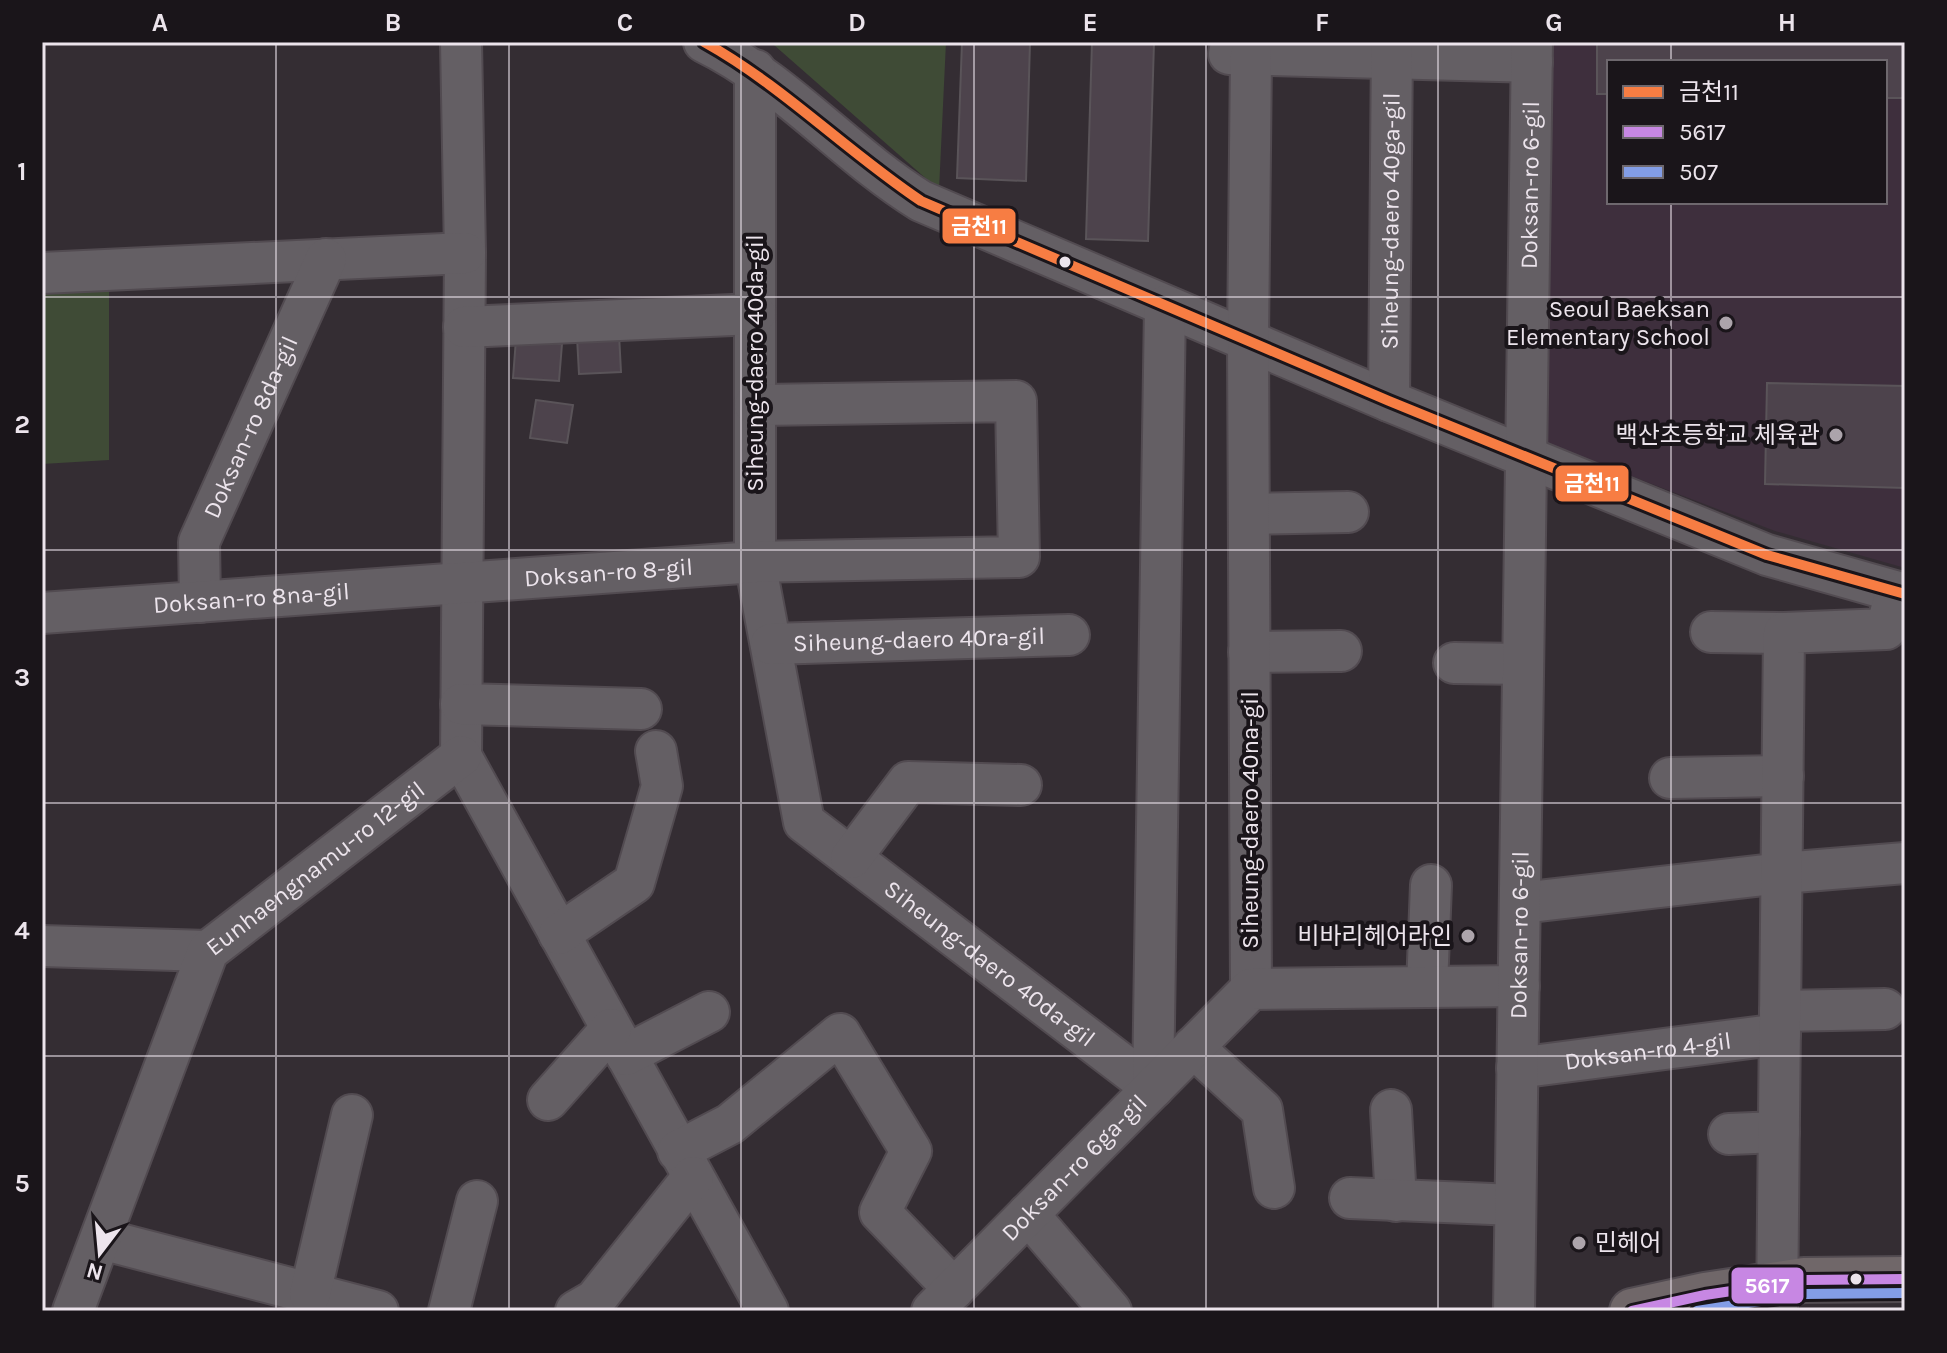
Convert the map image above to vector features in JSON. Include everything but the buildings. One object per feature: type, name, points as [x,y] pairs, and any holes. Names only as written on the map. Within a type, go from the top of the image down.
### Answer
[{"type":"main road","points":[[1632,1311],[1705,1295],[1777,1298],[1804,1280],[1905,1279]]},
{"type":"street","points":[[461,42],[465,253],[461,756],[768,1311]]},
{"type":"street","points":[[704,42],[755,70],[888,181],[921,201],[1389,401],[1767,555],[1901,593],[1886,629],[1711,632]]},
{"type":"street","points":[[1241,48],[1532,52]]},
{"type":"street","name":"Siheung-daero 40na-gil","points":[[1241,48],[1248,341],[1251,989]]},
{"type":"street","name":"Siheung-daero 40ga-gil","points":[[1389,401],[1392,50]]},
{"type":"street","name":"Doksan-ro 6-gil","points":[[1514,1311],[1532,52]]},
{"type":"street","name":"Siheung-daero 40da-gil","points":[[755,70],[755,562],[804,822],[1153,1088]]},
{"type":"street","points":[[42,273],[465,253]]},
{"type":"street","name":"Doksan-ro 8da-gil","points":[[200,602],[199,542],[326,259]]},
{"type":"street","points":[[1153,1088],[1165,306]]},
{"type":"street","points":[[464,327],[755,314]]},
{"type":"street","points":[[755,405],[1016,401],[1019,557],[755,562]]},
{"type":"street","points":[[1249,514],[1348,512]]},
{"type":"street","name":"Doksan-ro 8-gil","points":[[463,584],[755,562]]},
{"type":"street","name":"Doksan-ro 8na-gil","points":[[42,613],[463,584]]},
{"type":"street","points":[[1777,1298],[1784,633]]},
{"type":"street","name":"Siheung-daero 40ra-gil","points":[[771,644],[1069,635]]},
{"type":"street","points":[[1249,652],[1341,651]]},
{"type":"street","points":[[1454,663],[1523,664]]},
{"type":"street","points":[[461,704],[641,709]]},
{"type":"street","points":[[559,934],[634,883],[662,786],[656,751]]},
{"type":"street","name":"Eunhaengnamu-ro 12-gil","points":[[73,1311],[208,951],[461,756]]},
{"type":"street","points":[[1670,778],[1783,776]]},
{"type":"street","points":[[851,858],[908,782],[1021,785]]},
{"type":"street","points":[[1520,903],[1782,873],[1905,863]]},
{"type":"street","points":[[1427,987],[1431,885]]},
{"type":"street","points":[[42,946],[208,951]]},
{"type":"street","points":[[1251,989],[1519,986]]},
{"type":"street","name":"Doksan-ro 6ga-gil","points":[[686,1164],[840,1034],[911,1151],[880,1212],[943,1300],[1251,989]]},
{"type":"street","name":"Doksan-ro 4-gil","points":[[1517,1068],[1780,1023],[1885,1009]]},
{"type":"street","points":[[548,1100],[618,1042],[709,1012]]},
{"type":"street","points":[[1193,1047],[1262,1110],[1274,1188]]},
{"type":"street","points":[[1391,1110],[1396,1201]]},
{"type":"street","points":[[310,1294],[352,1115]]},
{"type":"street","points":[[1729,1134],[1779,1132]]},
{"type":"street","points":[[576,1311],[595,1300],[686,1164]]},
{"type":"street","points":[[1350,1198],[1515,1205]]},
{"type":"street","points":[[449,1311],[477,1201]]},
{"type":"street","points":[[1028,1214],[1111,1311]]},
{"type":"street","points":[[101,1239],[251,1296],[310,1294],[378,1311]]},
{"type":"shaded area","name":"Seoul Baeksan Elementary School","points":[[1547,42],[1905,42],[1905,568],[1775,531],[1547,444]]},
{"type":"green space","points":[[768,42],[946,42],[939,190],[774,45]]},
{"type":"green space","points":[[109,288],[109,460],[42,464],[42,292]]},
{"type":"transit line","name":"금천11","points":[[704,42],[761,78],[921,201],[1389,401],[1767,555],[1905,594]]},
{"type":"transit line","name":"5617","points":[[1632,1311],[1705,1295],[1804,1280],[1905,1279]]},
{"type":"transit line","name":"507","points":[[1697,1311],[1805,1294],[1905,1293]]},
{"type":"place","name":"Seoul Baeksan Elementary School","points":[[1726,323]]},
{"type":"place","name":"백산초등학교 체육관","points":[[1836,435]]},
{"type":"place","name":"비바리헤어라인","points":[[1468,936]]},
{"type":"place","name":"민헤어","points":[[1579,1243]]}]
